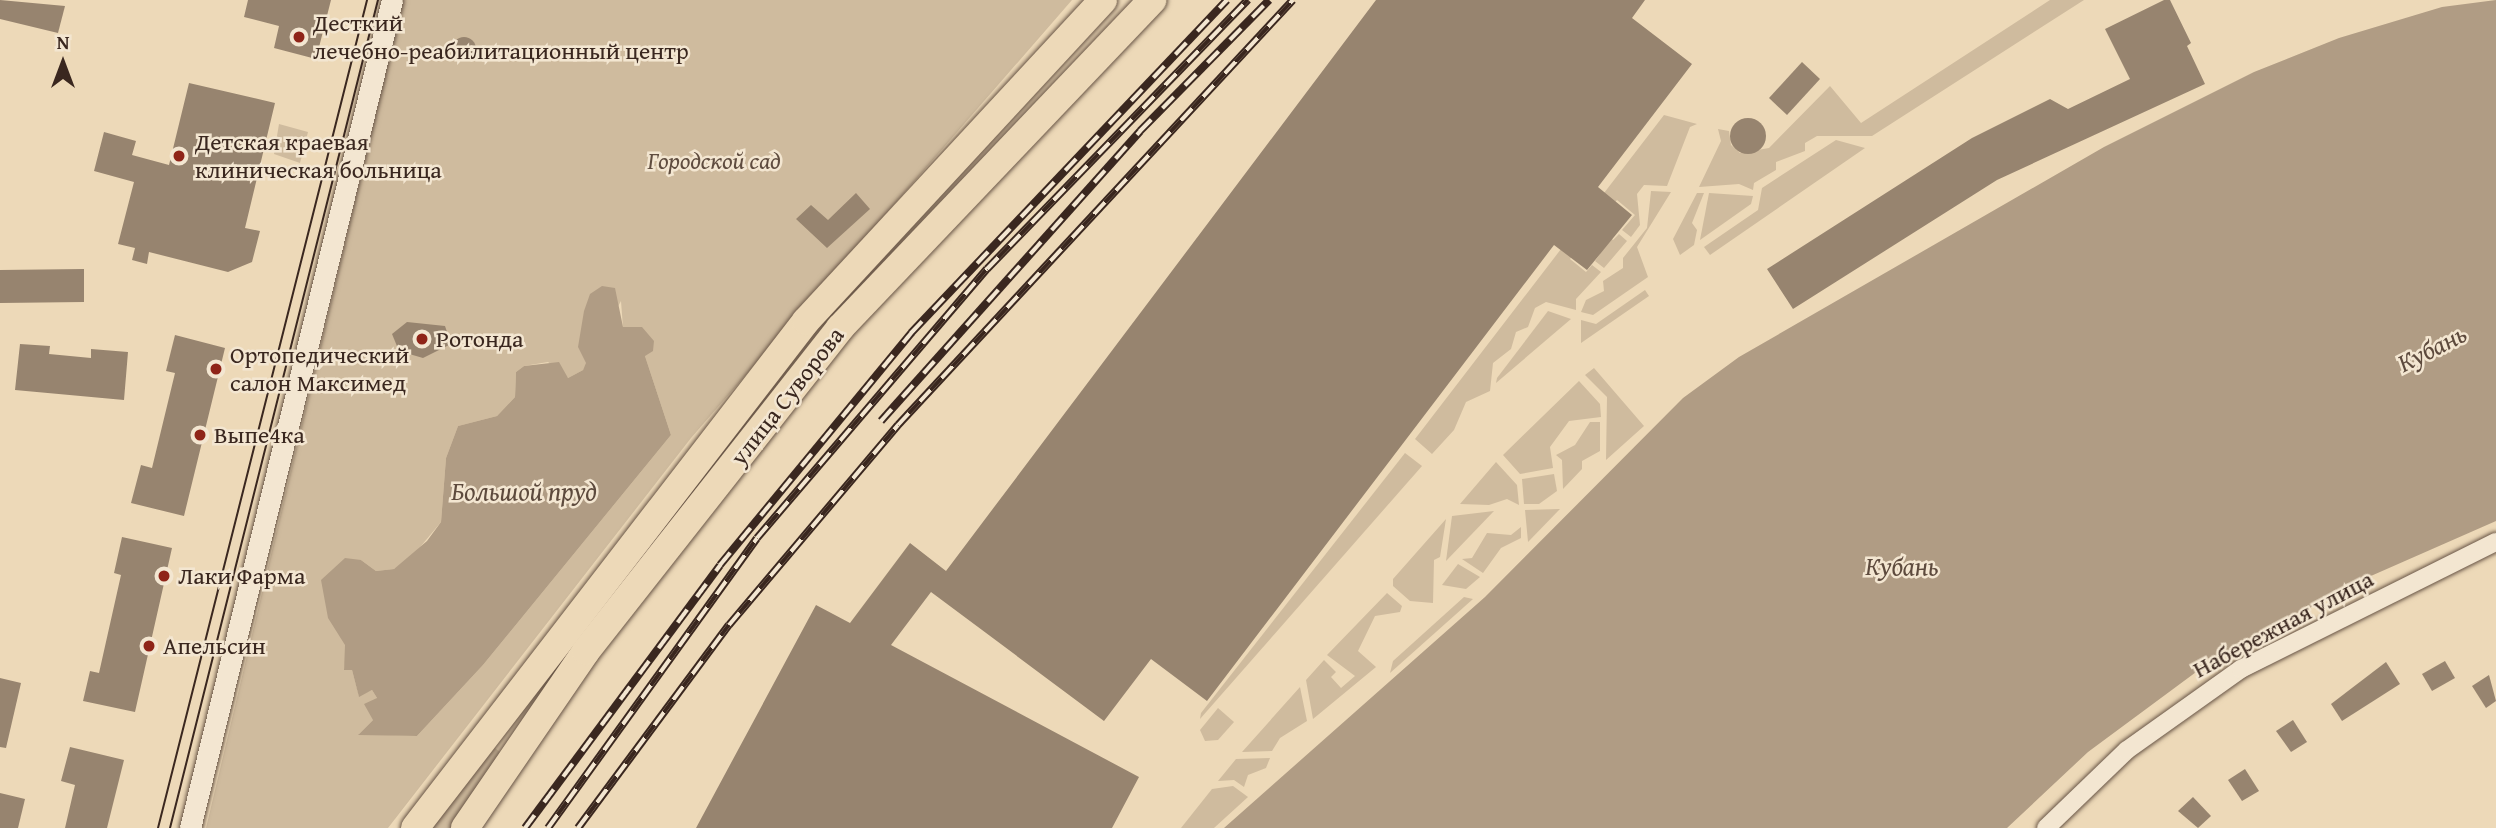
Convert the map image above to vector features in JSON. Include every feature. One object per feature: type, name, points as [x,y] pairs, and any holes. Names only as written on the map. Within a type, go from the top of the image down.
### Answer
[{"type":"main road","name":"улица Суворова","points":[[415,828],[806,321],[1103,0]]},
{"type":"main road","name":"улица Суворова","points":[[465,828],[586,651],[840,328],[1152,0]]},
{"type":"street","points":[[190,828],[392,0]]},
{"type":"street","name":"Набережная улица","points":[[2046,828],[2127,750],[2241,669],[2496,541]]},
{"type":"green space","name":"Городской сад","points":[[403,0],[1072,0],[691,438],[388,828],[206,828]],"holes":[[[621,301],[623,328],[645,356],[671,435],[483,665],[417,736],[359,734],[373,720],[377,698],[372,690],[359,696],[352,670],[344,669],[361,560],[376,571],[394,569],[411,558],[441,522],[446,458],[458,426],[497,416],[515,397],[516,372],[524,366],[548,362],[568,378],[583,370]]]},
{"type":"green space","points":[[2050,0],[2084,0],[1872,136],[1817,136],[1805,143],[1805,151],[1776,162],[1776,170],[1754,183],[1753,190],[1739,184],[1699,187],[1721,141],[1718,129],[1729,131],[1731,145],[1740,153],[1769,148],[1830,86],[1861,123]]},
{"type":"green space","points":[[1664,115],[1697,124],[1690,127],[1667,186],[1644,185],[1637,194],[1640,225],[1631,237],[1622,230],[1635,215],[1617,200],[1596,225],[1613,240],[1619,234],[1627,241],[1604,268],[1595,261],[1600,254],[1584,242],[1570,259],[1586,272],[1592,265],[1601,272],[1576,299],[1576,310],[1546,302],[1535,308],[1528,327],[1516,332],[1511,349],[1493,363],[1490,391],[1466,402],[1454,430],[1432,454],[1415,439]]},
{"type":"green space","points":[[279,124],[308,132],[300,163],[274,154]]},
{"type":"green space","points":[[1836,140],[1865,148],[1710,255],[1704,247],[1758,210],[1762,188]]},
{"type":"green space","points":[[1651,191],[1671,192],[1637,247],[1648,277],[1593,315],[1581,312],[1586,300],[1604,291],[1603,281],[1623,268],[1623,258],[1647,228]]},
{"type":"green space","points":[[1697,193],[1704,193],[1692,223],[1697,230],[1694,245],[1680,255],[1673,239]]},
{"type":"green space","points":[[1709,193],[1753,196],[1751,204],[1700,240]]},
{"type":"green space","points":[[1645,290],[1649,296],[1581,343],[1581,320],[1596,324]]},
{"type":"green space","points":[[1548,311],[1571,319],[1496,383],[1497,378]]},
{"type":"green space","points":[[1594,368],[1644,426],[1606,460],[1607,397],[1585,375]]},
{"type":"green space","points":[[1579,381],[1600,404],[1601,417],[1569,421],[1550,447],[1553,468],[1520,474],[1503,455]]},
{"type":"green space","points":[[1590,422],[1600,422],[1600,451],[1582,461],[1582,469],[1563,489],[1562,460],[1556,455],[1575,445]]},
{"type":"green space","points":[[1405,453],[1422,466],[1200,719],[1201,713]]},
{"type":"green space","points":[[1496,462],[1517,485],[1519,505],[1507,499],[1489,505],[1460,504]]},
{"type":"green space","points":[[1554,474],[1557,491],[1539,504],[1524,504],[1522,479]]},
{"type":"green space","points":[[1560,509],[1528,542],[1525,510]]},
{"type":"green space","points":[[1494,511],[1446,561],[1452,516]]},
{"type":"green space","points":[[1446,519],[1440,557],[1434,560],[1433,603],[1410,601],[1393,586],[1393,579]]},
{"type":"green space","points":[[1521,527],[1521,538],[1501,548],[1483,573],[1462,559],[1472,558],[1487,533],[1511,535]]},
{"type":"green space","points":[[1458,564],[1480,577],[1466,589],[1442,585]]},
{"type":"green space","points":[[1387,593],[1402,606],[1400,612],[1375,616],[1358,651],[1376,667],[1313,719],[1306,680],[1324,660],[1336,672],[1331,677],[1341,688],[1355,676],[1327,655]]},
{"type":"green space","points":[[1464,597],[1473,599],[1390,673],[1393,661]]},
{"type":"green space","points":[[1300,687],[1307,721],[1280,738],[1272,751],[1242,752]]},
{"type":"green space","points":[[1218,708],[1234,722],[1218,740],[1205,741],[1200,730]]},
{"type":"green space","points":[[495,748],[501,753],[450,828],[431,828]]},
{"type":"green space","points":[[1270,758],[1266,768],[1248,775],[1244,787],[1234,780],[1218,781],[1236,759]]},
{"type":"green space","points":[[1233,786],[1248,797],[1214,828],[1181,828],[1212,789]]},
{"type":"water","name":"Кубань","points":[[2496,0],[2496,521],[2364,579],[2211,661],[2088,752],[2007,828],[1224,828],[1485,597],[1683,398],[1739,357],[2104,147],[2254,72],[2339,38],[2442,7]]},
{"type":"water","name":"Большой пруд","points":[[602,286],[615,288],[623,327],[642,327],[654,341],[653,351],[645,356],[671,435],[483,665],[417,736],[358,735],[373,720],[364,704],[377,698],[372,690],[359,697],[352,670],[344,670],[345,645],[328,618],[321,580],[345,558],[361,560],[376,571],[394,569],[427,541],[441,522],[446,458],[458,426],[497,416],[515,397],[516,372],[524,366],[559,362],[568,378],[583,370],[586,363],[578,347],[584,311],[590,294]]},
{"type":"building","points":[[0,0],[65,6],[58,33],[0,19]]},
{"type":"building","name":"Десткий лечебно-реабилитационный центр","points":[[248,0],[331,0],[316,59],[274,48],[279,26],[244,17]]},
{"type":"building","points":[[1376,0],[1645,0],[1632,18],[1692,64],[1598,187],[1632,215],[1587,270],[1554,245],[1207,701],[1151,659],[1104,721],[931,592],[891,645],[1139,777],[1112,828],[696,828],[816,605],[850,623],[910,543],[946,571]]},
{"type":"building","points":[[2164,0],[2170,0],[2191,43],[2187,46],[2205,84],[1997,180],[1793,309],[1767,269],[1972,138],[2050,99],[2068,109],[2130,79],[2105,29]]},
{"type":"building","points":[[464,37],[472,41],[476,49],[472,57],[464,61],[456,57],[452,49],[456,41]]},
{"type":"building","points":[[1802,62],[1820,79],[1787,115],[1769,98]]},
{"type":"building","points":[[189,83],[275,103],[245,228],[260,231],[252,262],[228,272],[149,252],[147,264],[132,260],[135,248],[118,244],[134,182],[94,171],[104,132],[136,141],[132,155],[169,165]]},
{"type":"building","points":[[1748,118],[1761,123],[1766,136],[1761,149],[1748,154],[1735,149],[1730,136],[1735,123]]},
{"type":"building","points":[[856,193],[870,209],[827,248],[796,219],[811,205],[828,220]]},
{"type":"building","points":[[84,269],[84,302],[0,303],[0,270]]},
{"type":"building","name":"Ротонда","points":[[407,322],[445,326],[451,344],[423,358],[399,351],[392,334]]},
{"type":"building","points":[[175,335],[225,348],[184,516],[131,503],[141,465],[152,468],[175,373],[166,371]]},
{"type":"building","points":[[20,344],[50,346],[49,354],[91,358],[91,349],[128,352],[124,400],[15,390]]},
{"type":"building","points":[[122,537],[172,548],[135,712],[83,701],[90,671],[99,673],[121,575],[114,573]]},
{"type":"building","points":[[2445,661],[2455,678],[2432,691],[2422,674]]},
{"type":"building","points":[[2386,662],[2400,684],[2342,721],[2331,704]]},
{"type":"building","points":[[2489,675],[2496,701],[2486,708],[2472,686]]},
{"type":"building","points":[[0,678],[21,683],[6,748],[0,747]]},
{"type":"building","points":[[2293,720],[2307,742],[2291,752],[2276,731]]},
{"type":"building","points":[[70,747],[124,760],[107,828],[65,828],[75,785],[61,781]]},
{"type":"building","points":[[2245,769],[2259,791],[2242,801],[2228,780]]},
{"type":"building","points":[[0,793],[25,799],[18,828],[0,828]]},
{"type":"building","points":[[2193,797],[2211,816],[2198,828],[2178,811]]},
{"type":"tram line","points":[[158,828],[367,0]]},
{"type":"tram line","points":[[170,828],[378,0]]},
{"type":"railway","points":[[525,828],[720,565],[911,333],[1227,0]]},
{"type":"railway","points":[[548,828],[757,538],[987,269],[1248,0]]},
{"type":"railway","points":[[881,421],[1140,131],[1269,0]]},
{"type":"railway","points":[[578,828],[729,625],[898,425],[1293,0]]},
{"type":"place","name":"Десткий лечебно-реабилитационный центр","points":[[299,37]]},
{"type":"place","name":"Детская краевая клиническая больница","points":[[179,156]]},
{"type":"place","name":"Ротонда","points":[[422,339]]},
{"type":"place","name":"Ортопедический салон Максимед","points":[[216,369]]},
{"type":"place","name":"Выпе4ка","points":[[200,435]]},
{"type":"place","name":"Лаки Фарма","points":[[164,576]]},
{"type":"place","name":"Апельсин","points":[[149,646]]}]
